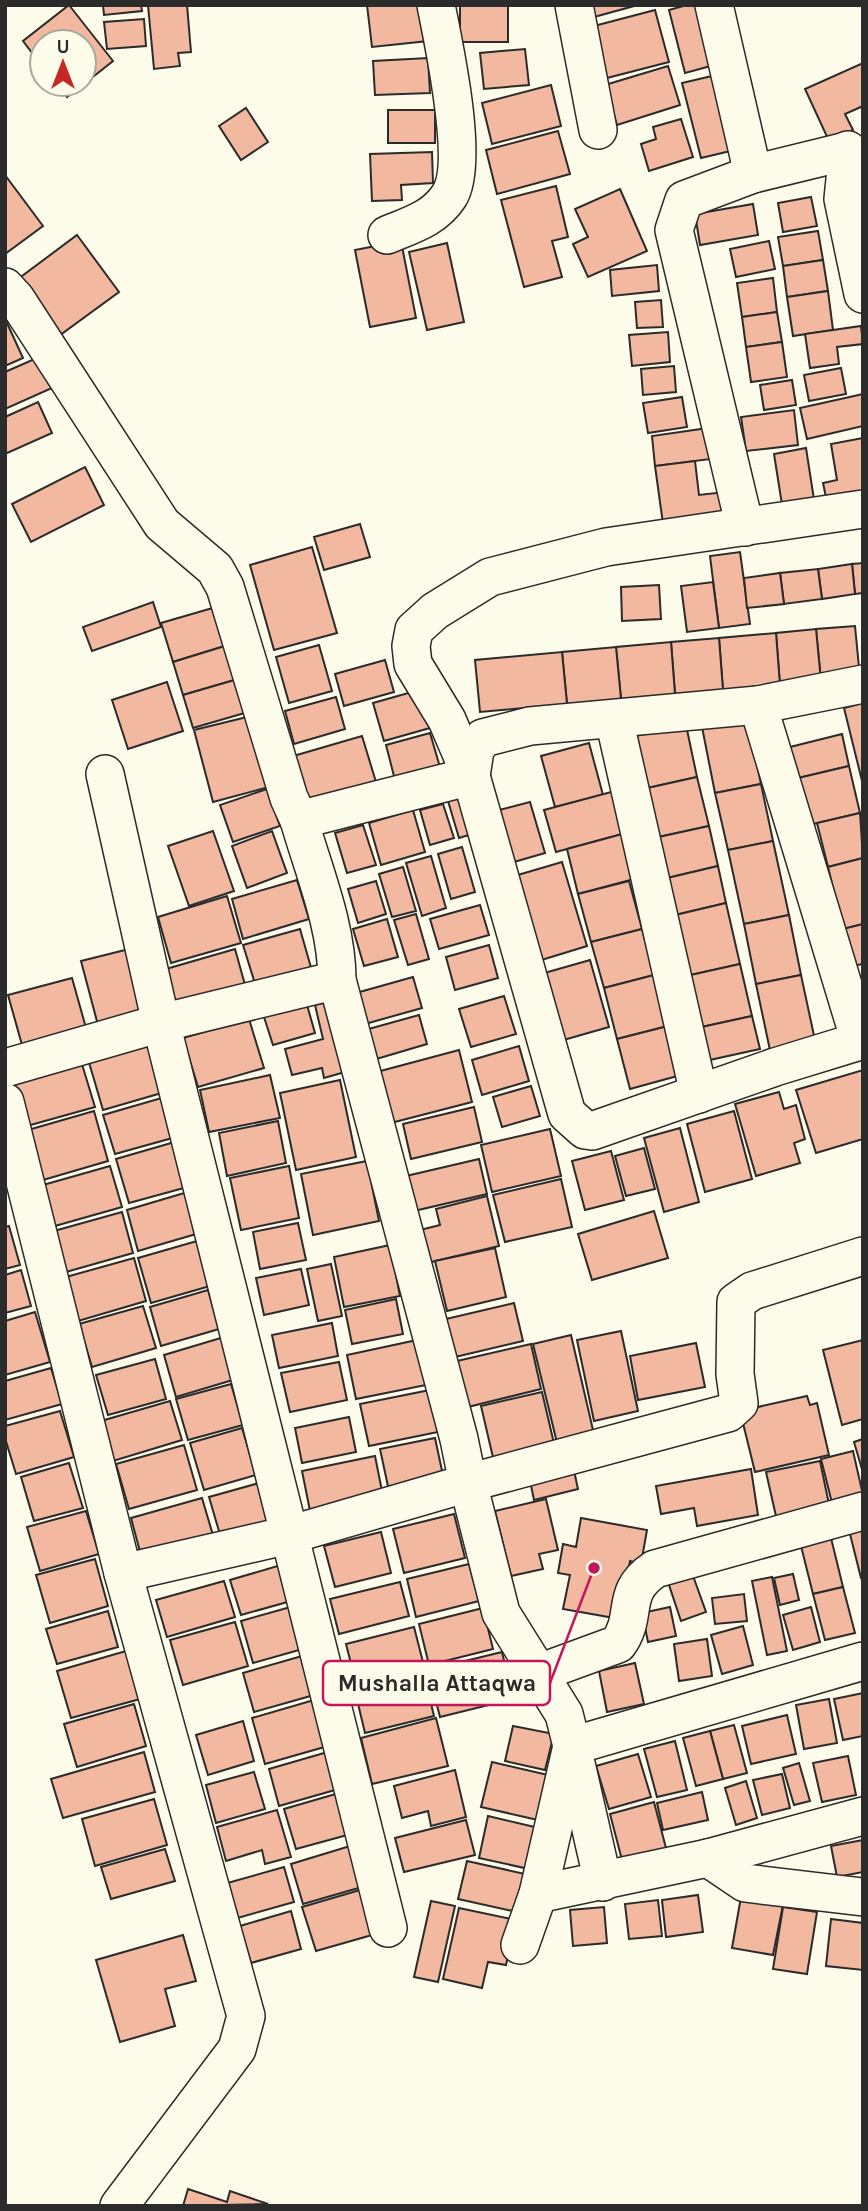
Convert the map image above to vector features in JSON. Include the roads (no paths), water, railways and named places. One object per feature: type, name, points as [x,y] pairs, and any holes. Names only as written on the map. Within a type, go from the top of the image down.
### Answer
[{"type":"street","points":[[387,235],[426,219],[441,207],[455,186],[459,152],[436,5]]},
{"type":"street","points":[[574,5],[598,130]]},
{"type":"street","points":[[714,5],[753,174]]},
{"type":"street","points":[[745,527],[674,230],[684,200],[753,174],[857,158],[843,199],[863,294]]},
{"type":"street","points":[[5,287],[16,299],[162,524],[215,569],[225,587],[289,798],[322,891],[337,960],[337,980],[459,1439],[492,1588],[501,1613],[564,1714],[603,1882]]},
{"type":"street","points":[[758,705],[861,1041],[592,1131],[585,1130],[567,1114],[471,776],[447,720],[412,664],[414,630],[435,611],[490,577],[606,547],[863,509]]},
{"type":"street","points":[[471,776],[475,750],[483,738],[530,726],[758,705],[863,684]]},
{"type":"street","points":[[614,719],[699,1094]]},
{"type":"street","points":[[105,774],[161,1023],[388,1928]]},
{"type":"street","points":[[299,820],[471,776]]},
{"type":"street","points":[[5,1068],[161,1023],[337,980]]},
{"type":"street","points":[[5,1102],[123,1573],[230,1968],[246,2016],[237,2049],[119,2206]]},
{"type":"street","points":[[123,1573],[289,1535],[468,1483],[728,1413],[739,1403],[735,1374],[736,1302],[752,1291],[863,1256]]},
{"type":"street","points":[[539,1672],[618,1643],[626,1633],[632,1597],[639,1580],[655,1569],[863,1510]]},
{"type":"street","points":[[572,1746],[863,1661]]},
{"type":"street","points":[[520,1945],[538,1894],[572,1746]]},
{"type":"street","points":[[538,1894],[708,1857],[863,1816]]},
{"type":"street","points":[[708,1857],[745,1883],[863,1897]]},
{"type":"place","name":"Mushalla Attaqwa","points":[[594,1568]]}]
